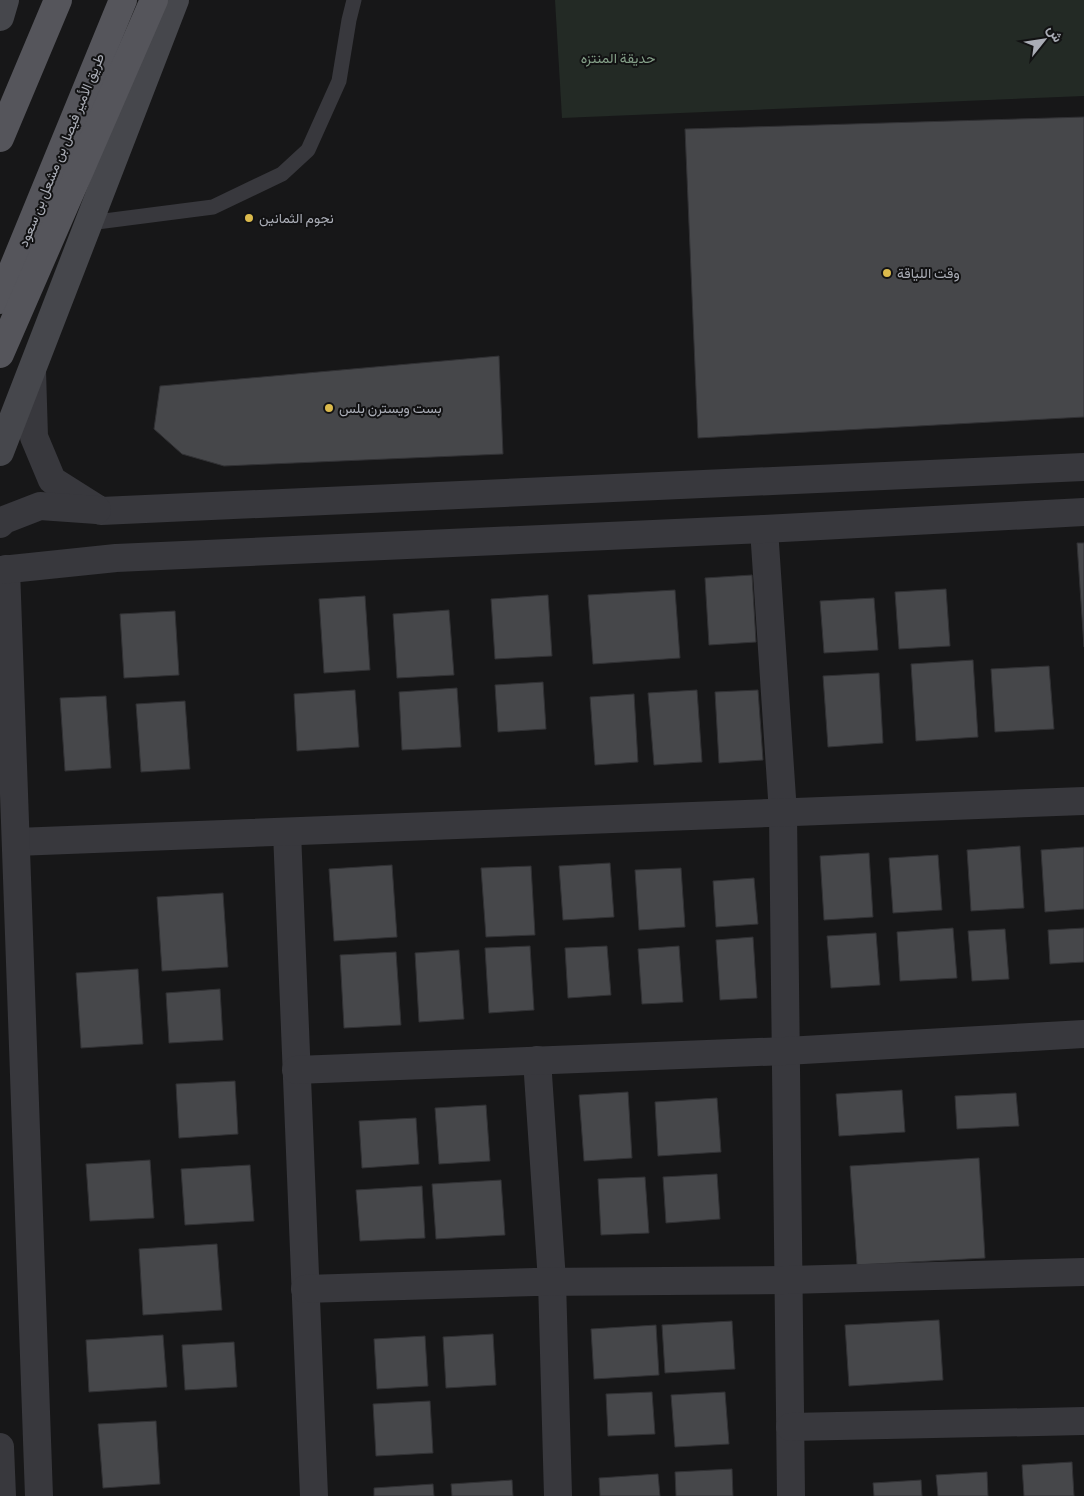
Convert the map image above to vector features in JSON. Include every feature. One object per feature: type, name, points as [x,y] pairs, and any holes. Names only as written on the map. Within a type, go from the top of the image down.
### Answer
[{"type":"main road","points":[[0,17],[5,0]]},
{"type":"main road","points":[[0,138],[58,0]]},
{"type":"main road","name":"طريق الأمير فيصل بن مشعل بن سعود","points":[[0,300],[123,0]]},
{"type":"main road","points":[[0,354],[154,0]]},
{"type":"main road","points":[[0,452],[175,0]]},
{"type":"street","points":[[32,371],[34,437],[52,480],[101,510]]},
{"type":"street","points":[[0,524],[4,520],[40,506],[101,510],[1084,467]]},
{"type":"street","points":[[39,1496],[16,842],[3,569],[116,558],[764,529],[1084,512]]},
{"type":"street","points":[[764,529],[783,813],[791,1496]]},
{"type":"street","points":[[16,842],[1084,801]]},
{"type":"street","points":[[287,832],[314,1496]]},
{"type":"street","points":[[296,1070],[786,1051],[1084,1034]]},
{"type":"street","points":[[537,1060],[552,1281],[558,1496]]},
{"type":"street","points":[[305,1289],[552,1281],[788,1280],[1084,1272]]},
{"type":"street","points":[[790,1427],[1084,1421]]},
{"type":"street","points":[[0,1447],[2,1496]]},
{"type":"lane","points":[[89,223],[213,207],[282,174],[308,150],[339,81],[354,0]]},
{"type":"green space","name":"حديقة المنتزه","points":[[555,0],[1084,0],[1084,96],[562,118]]},
{"type":"building","name":"وقت اللياقة","points":[[1084,117],[1084,417],[698,438],[685,129]]},
{"type":"building","name":"بست ويسترن بلس","points":[[499,356],[503,454],[224,466],[182,454],[154,429],[160,386]]},
{"type":"building","points":[[1077,543],[1084,543],[1084,647]]},
{"type":"building","points":[[752,575],[756,642],[709,645],[705,578]]},
{"type":"building","points":[[946,589],[950,646],[899,649],[895,592]]},
{"type":"building","points":[[675,590],[680,658],[593,664],[588,595]]},
{"type":"building","points":[[548,595],[552,656],[495,659],[491,599]]},
{"type":"building","points":[[365,596],[370,670],[324,673],[319,599]]},
{"type":"building","points":[[874,598],[878,650],[824,653],[820,601]]},
{"type":"building","points":[[449,610],[454,675],[397,678],[393,614]]},
{"type":"building","points":[[175,611],[179,675],[124,678],[120,614]]},
{"type":"building","points":[[973,660],[978,737],[916,741],[911,664]]},
{"type":"building","points":[[1049,666],[1054,729],[995,732],[991,669]]},
{"type":"building","points":[[879,673],[883,743],[828,747],[823,676]]},
{"type":"building","points":[[543,682],[546,729],[498,732],[495,685]]},
{"type":"building","points":[[457,688],[461,747],[402,750],[399,692]]},
{"type":"building","points":[[355,690],[359,747],[297,751],[294,694]]},
{"type":"building","points":[[697,690],[702,762],[654,765],[648,693]]},
{"type":"building","points":[[758,690],[763,760],[719,763],[715,692]]},
{"type":"building","points":[[634,694],[638,762],[595,765],[590,697]]},
{"type":"building","points":[[106,696],[111,768],[65,771],[60,698]]},
{"type":"building","points":[[185,701],[190,769],[141,772],[136,704]]},
{"type":"building","points":[[1020,846],[1024,908],[971,911],[967,850]]},
{"type":"building","points":[[1084,847],[1084,909],[1045,912],[1041,850]]},
{"type":"building","points":[[869,853],[873,917],[824,920],[820,856]]},
{"type":"building","points":[[938,855],[942,910],[893,913],[889,858]]},
{"type":"building","points":[[610,863],[614,917],[563,920],[559,866]]},
{"type":"building","points":[[392,865],[397,937],[334,941],[329,869]]},
{"type":"building","points":[[531,866],[535,935],[486,937],[481,868]]},
{"type":"building","points":[[681,868],[685,927],[639,930],[635,870]]},
{"type":"building","points":[[754,878],[758,924],[716,927],[713,881]]},
{"type":"building","points":[[223,893],[228,967],[162,971],[157,897]]},
{"type":"building","points":[[953,928],[957,978],[900,981],[897,932]]},
{"type":"building","points":[[1084,928],[1084,962],[1050,964],[1048,930]]},
{"type":"building","points":[[1005,929],[1009,979],[972,981],[968,931]]},
{"type":"building","points":[[876,933],[880,985],[831,988],[827,936]]},
{"type":"building","points":[[753,937],[757,998],[720,1000],[716,940]]},
{"type":"building","points":[[530,946],[534,1010],[489,1013],[485,948]]},
{"type":"building","points":[[607,946],[611,995],[568,998],[565,948]]},
{"type":"building","points":[[679,946],[683,1002],[642,1004],[638,949]]},
{"type":"building","points":[[459,950],[464,1019],[419,1022],[415,953]]},
{"type":"building","points":[[396,952],[401,1025],[344,1028],[340,955]]},
{"type":"building","points":[[138,969],[143,1044],[81,1048],[76,973]]},
{"type":"building","points":[[220,989],[223,1040],[169,1043],[166,993]]},
{"type":"building","points":[[235,1081],[238,1134],[179,1138],[176,1084]]},
{"type":"building","points":[[902,1090],[905,1132],[839,1136],[836,1094]]},
{"type":"building","points":[[628,1092],[632,1158],[584,1161],[579,1095]]},
{"type":"building","points":[[1016,1093],[1019,1126],[957,1129],[955,1096]]},
{"type":"building","points":[[717,1098],[721,1152],[658,1156],[655,1102]]},
{"type":"building","points":[[486,1105],[490,1161],[439,1164],[435,1108]]},
{"type":"building","points":[[416,1118],[419,1164],[362,1168],[359,1121]]},
{"type":"building","points":[[979,1158],[985,1258],[857,1265],[850,1166]]},
{"type":"building","points":[[150,1160],[154,1218],[90,1221],[86,1164]]},
{"type":"building","points":[[250,1165],[254,1221],[185,1225],[181,1169]]},
{"type":"building","points":[[717,1174],[720,1219],[666,1223],[663,1177]]},
{"type":"building","points":[[645,1177],[649,1233],[601,1235],[598,1179]]},
{"type":"building","points":[[501,1180],[505,1235],[436,1239],[432,1184]]},
{"type":"building","points":[[422,1186],[425,1238],[360,1241],[356,1190]]},
{"type":"building","points":[[217,1244],[222,1310],[143,1315],[139,1249]]},
{"type":"building","points":[[939,1320],[943,1380],[849,1386],[845,1325]]},
{"type":"building","points":[[732,1321],[735,1369],[665,1373],[662,1325]]},
{"type":"building","points":[[656,1325],[659,1375],[594,1379],[591,1329]]},
{"type":"building","points":[[493,1334],[496,1385],[446,1388],[443,1337]]},
{"type":"building","points":[[163,1335],[167,1387],[89,1392],[86,1340]]},
{"type":"building","points":[[425,1336],[428,1386],[377,1389],[374,1339]]},
{"type":"building","points":[[234,1342],[237,1387],[185,1390],[182,1345]]},
{"type":"building","points":[[652,1392],[655,1434],[608,1436],[606,1394]]},
{"type":"building","points":[[725,1392],[729,1444],[675,1447],[671,1395]]},
{"type":"building","points":[[430,1401],[433,1453],[376,1456],[373,1404]]},
{"type":"building","points":[[156,1421],[160,1484],[103,1488],[98,1424]]},
{"type":"building","points":[[1072,1462],[1074,1496],[1024,1496],[1022,1465]]},
{"type":"building","points":[[732,1469],[733,1496],[676,1496],[675,1472]]},
{"type":"building","points":[[987,1472],[988,1496],[938,1496],[936,1475]]},
{"type":"building","points":[[658,1474],[660,1496],[600,1496],[599,1478]]},
{"type":"building","points":[[512,1480],[513,1496],[452,1496],[451,1484]]},
{"type":"building","points":[[921,1480],[922,1496],[874,1496],[873,1483]]},
{"type":"building","points":[[433,1484],[434,1496],[374,1496],[374,1488]]},
{"type":"place","name":"نجوم الثمانين","points":[[249,218]]},
{"type":"place","name":"وقت اللياقة","points":[[887,273]]},
{"type":"place","name":"بست ويسترن بلس","points":[[329,408]]}]
